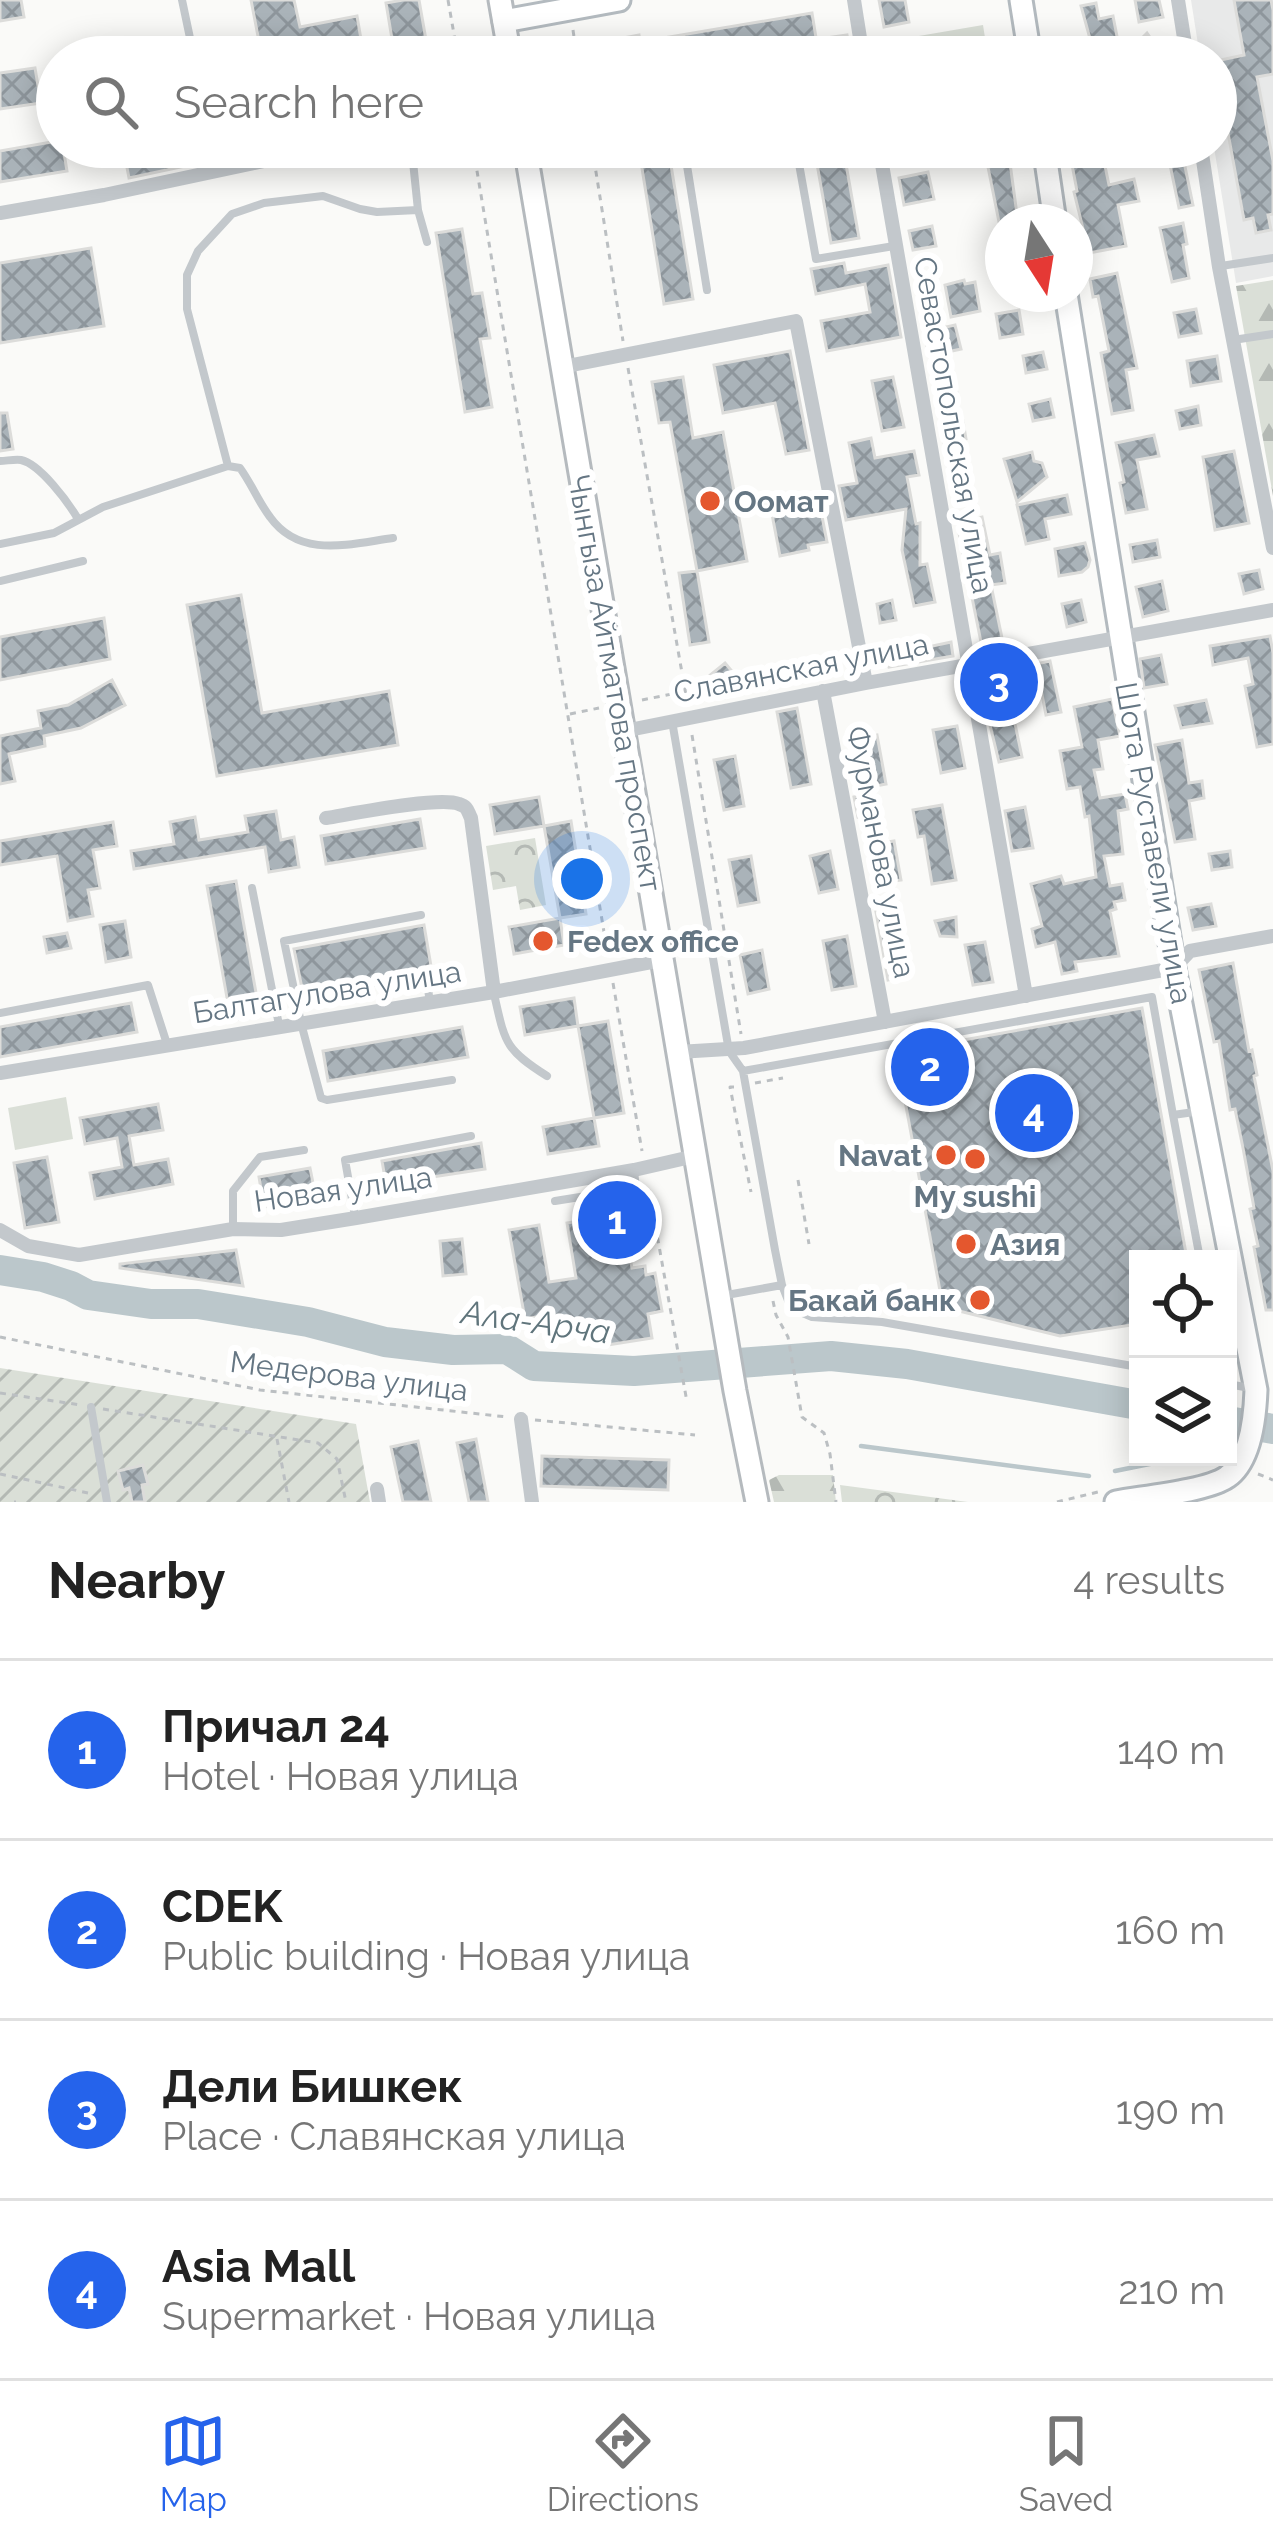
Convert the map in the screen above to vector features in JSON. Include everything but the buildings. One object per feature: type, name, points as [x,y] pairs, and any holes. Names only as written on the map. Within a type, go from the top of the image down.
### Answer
[{"type":"main road","points":[[502,10],[619,0]]},
{"type":"main road","points":[[1021,0],[1027,36]]},
{"type":"main road","name":"Чынгыза Айтматова проспект","points":[[535,168],[562,367],[757,1502]]},
{"type":"main road","points":[[1046,168],[1052,204]]},
{"type":"main road","name":"Шота Руставели улица","points":[[1069,312],[1174,968],[1227,1250]]},
{"type":"main road","name":"Шота Руставели улица","points":[[1237,1294],[1261,1395]]},
{"type":"main road","points":[[1116,1502],[1217,1482],[1235,1470],[1247,1447],[1261,1395]]},
{"type":"street","points":[[854,0],[860,36]]},
{"type":"street","points":[[1178,0],[1183,36]]},
{"type":"street","points":[[0,213],[231,168]]},
{"type":"street","name":"Севастопольская улица","points":[[883,168],[1027,996]]},
{"type":"street","points":[[1204,168],[1233,340],[1265,469],[1273,548]]},
{"type":"street","points":[[562,367],[796,321],[866,683]]},
{"type":"street","name":"Славянская улица","points":[[624,731],[1273,610]]},
{"type":"street","name":"Фурманова улица","points":[[824,691],[885,1022]]},
{"type":"street","points":[[326,818],[444,802],[466,808],[494,992]]},
{"type":"street","points":[[678,1052],[736,1049],[1174,968],[1190,951],[1273,936]]},
{"type":"street","name":"Балтагулова улица","points":[[0,1073],[662,960]]},
{"type":"street","name":"Новая улица","points":[[0,1230],[28,1246],[79,1256],[233,1229],[281,1230],[356,1218],[695,1156]]},
{"type":"street","points":[[521,1419],[532,1502]]},
{"type":"lane","points":[[182,0],[190,36]]},
{"type":"lane","points":[[414,168],[427,242]]},
{"type":"lane","points":[[687,168],[707,290]]},
{"type":"lane","points":[[800,168],[816,259],[896,245]]},
{"type":"lane","points":[[228,466],[187,309],[191,263],[212,234],[232,214],[296,198],[323,196],[377,212],[418,210]]},
{"type":"lane","points":[[1220,267],[1273,258]]},
{"type":"lane","points":[[1233,340],[1273,334]]},
{"type":"lane","points":[[0,461],[22,460],[32,465],[67,499],[78,519]]},
{"type":"lane","points":[[0,544],[54,533],[133,496],[228,466],[240,468],[275,524],[303,544],[323,547],[393,538]]},
{"type":"lane","points":[[0,581],[83,561]]},
{"type":"lane","points":[[672,720],[782,1285],[791,1308],[812,1317],[882,1322],[1129,1365]]},
{"type":"lane","points":[[253,888],[280,1027]]},
{"type":"lane","points":[[422,915],[284,941],[321,1098],[452,1080]]},
{"type":"lane","points":[[426,977],[430,1003]]},
{"type":"lane","points":[[0,1013],[148,986],[167,1045]]},
{"type":"lane","points":[[494,992],[511,1049],[548,1076]]},
{"type":"lane","points":[[743,1071],[1152,998],[1198,1250]]},
{"type":"lane","points":[[1173,1115],[1202,1111]]},
{"type":"lane","points":[[356,1218],[345,1160],[471,1136]]},
{"type":"lane","points":[[233,1229],[233,1191],[260,1157],[304,1150]]},
{"type":"lane","points":[[555,1201],[636,1187],[639,1167]]},
{"type":"lane","points":[[719,1296],[782,1285]]},
{"type":"lane","points":[[91,1407],[107,1499]]},
{"type":"path","points":[[448,0],[454,36]]},
{"type":"path","points":[[572,28],[574,36]]},
{"type":"path","points":[[477,168],[611,970],[639,1167],[687,1402]]},
{"type":"path","points":[[595,168],[687,704]]},
{"type":"path","points":[[642,700],[686,692]]},
{"type":"path","points":[[568,714],[599,708]]},
{"type":"path","points":[[691,728],[736,1049]]},
{"type":"path","points":[[798,1180],[809,1244]]},
{"type":"path","name":"Медерова улица","points":[[0,1337],[260,1390],[695,1435]]},
{"type":"path","points":[[788,1337],[802,1417],[824,1432],[836,1502]]},
{"type":"path","points":[[0,1393],[318,1443],[338,1459],[346,1502]]},
{"type":"path","points":[[276,1436],[289,1502]]},
{"type":"path","points":[[0,1474],[107,1499]]},
{"type":"shaded area","points":[[1191,0],[1273,0],[1273,276],[1236,283],[1217,168],[1237,168],[1237,36],[1197,36]]},
{"type":"green space","points":[[983,25],[985,36],[919,36]]},
{"type":"green space","points":[[1273,280],[1273,496],[1236,286]]},
{"type":"green space","points":[[535,838],[546,905],[520,910],[516,886],[493,890],[486,846]]},
{"type":"green space","points":[[66,1097],[73,1139],[15,1150],[8,1108]]},
{"type":"green space","points":[[0,1368],[356,1424],[370,1502],[0,1502]]},
{"type":"green space","points":[[779,1475],[833,1475],[836,1502],[774,1502],[769,1480]]},
{"type":"green space","points":[[840,1485],[968,1502],[842,1502]]},
{"type":"waterway","name":"Ала-Арча","points":[[0,1270],[43,1277],[88,1295],[151,1304],[198,1304],[308,1322],[385,1342],[453,1350],[507,1349],[534,1366],[634,1371],[831,1356],[907,1364],[1129,1403]]},
{"type":"waterway","name":"Ала-Арча","points":[[1237,1423],[1273,1429]]},
{"type":"waterway","points":[[861,1446],[1089,1476]]},
{"type":"waterway","points":[[1115,1471],[1140,1466]]},
{"type":"place","name":"Оомат","points":[[710,501]]},
{"type":"place","name":"Дели Бишкек","points":[[999,682]]},
{"type":"place","name":"Fedex office","points":[[543,941]]},
{"type":"place","name":"CDEK","points":[[930,1067]]},
{"type":"place","name":"Asia Mall","points":[[1034,1113]]},
{"type":"place","name":"Navat","points":[[946,1155]]},
{"type":"place","name":"My sushi","points":[[975,1159]]},
{"type":"place","name":"Причал 24","points":[[617,1220]]},
{"type":"place","name":"Азия","points":[[966,1244]]},
{"type":"place","name":"Бакай банк","points":[[980,1300]]}]
